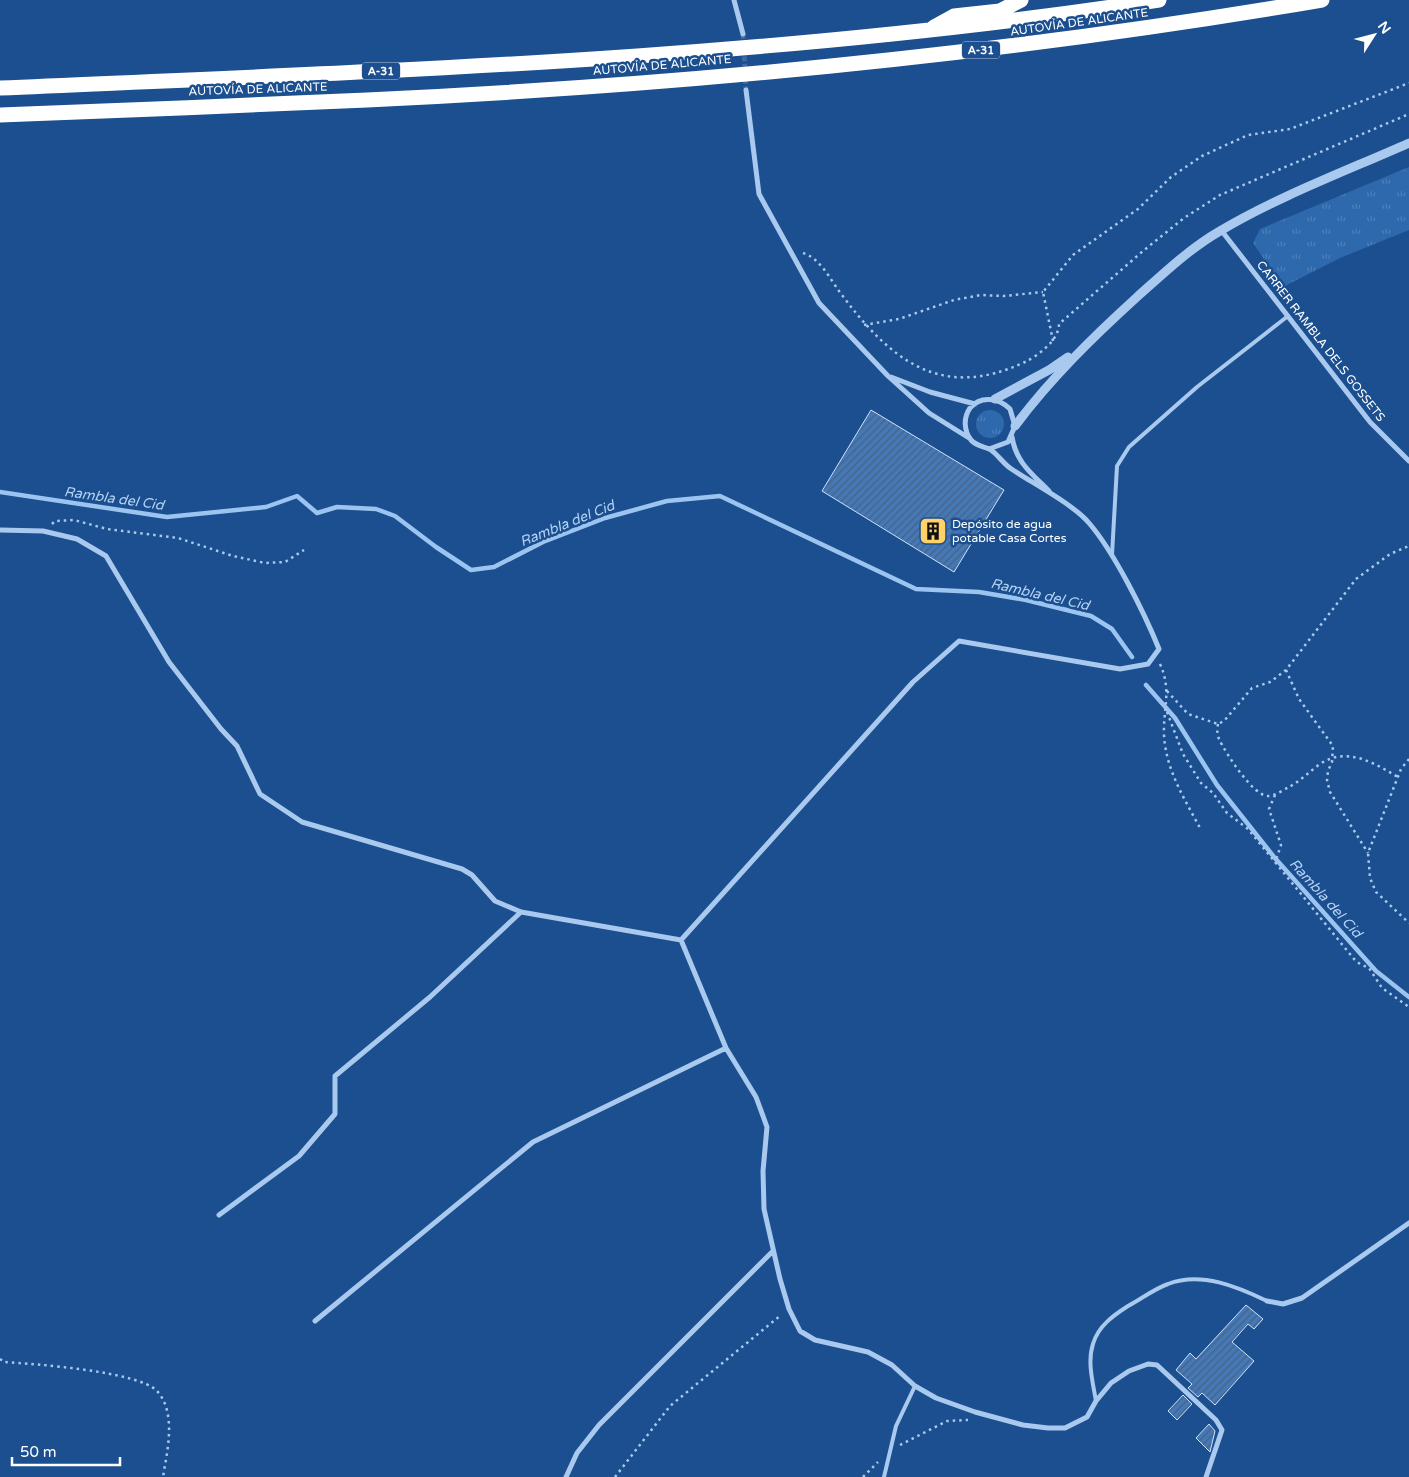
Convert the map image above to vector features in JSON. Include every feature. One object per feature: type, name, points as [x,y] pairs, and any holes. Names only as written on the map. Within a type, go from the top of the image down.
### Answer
[{"type":"highway","points":[[927,31],[954,16],[1000,11],[1022,0]]},
{"type":"highway","name":"AUTOVÍA DE ALICANTE","points":[[0,88],[367,72],[706,52],[1050,17],[1159,0]]},
{"type":"highway","name":"AUTOVÍA DE ALICANTE","points":[[0,115],[369,100],[639,82],[848,64],[1053,42],[1322,0]]},
{"type":"street","points":[[734,0],[743,34]]},
{"type":"street","points":[[681,940],[913,682],[960,641],[1120,669],[1148,664],[1159,649],[1148,623],[1112,557],[1088,522],[1008,466],[989,449],[978,446],[929,413],[888,376],[819,303],[759,194],[746,90]]},
{"type":"street","points":[[1059,500],[1030,472],[1015,452],[1012,437],[1015,426],[1040,392],[1083,346],[1186,253],[1221,230],[1294,193],[1409,143]]},
{"type":"street","name":"CARRER RAMBLA DELS GOSSETS","points":[[1221,230],[1370,422],[1409,461]]},
{"type":"street","points":[[970,439],[965,420],[975,404],[981,400],[995,399],[1049,370],[1083,346]]},
{"type":"street","points":[[888,376],[930,392],[975,404]]},
{"type":"street","points":[[995,399],[1010,409],[1015,426]]},
{"type":"street","points":[[989,449],[1002,446],[1012,437]]},
{"type":"street","points":[[0,530],[43,532],[77,539],[106,556],[169,662],[221,729],[237,746],[260,794],[302,822],[462,870],[472,875],[495,901],[521,912],[681,940]]},
{"type":"street","points":[[219,1215],[299,1156],[335,1114],[335,1076],[430,998],[521,912]]},
{"type":"street","points":[[681,940],[726,1048],[756,1097],[767,1127],[763,1171],[764,1209],[789,1309],[800,1332],[815,1340],[849,1346],[868,1352],[892,1365],[915,1386],[936,1398],[975,1412],[1023,1425],[1048,1428],[1064,1428],[1087,1418],[1096,1401],[1111,1384],[1129,1372],[1148,1364],[1157,1365],[1216,1420],[1222,1430],[1206,1477]]},
{"type":"street","points":[[316,1321],[533,1142],[726,1048]]},
{"type":"street","points":[[1267,1300],[1283,1304],[1302,1298],[1409,1223]]},
{"type":"street","points":[[566,1477],[576,1453],[599,1425],[773,1251]]},
{"type":"lane","points":[[1112,557],[1117,466],[1129,447],[1197,387],[1288,316]]},
{"type":"lane","points":[[1096,1401],[1091,1367],[1092,1344],[1100,1328],[1116,1314],[1146,1296],[1170,1283],[1197,1280],[1227,1283],[1267,1300]]},
{"type":"lane","points":[[884,1477],[896,1426],[915,1386]]},
{"type":"path","points":[[864,324],[899,319],[954,300],[981,295],[1004,296],[1042,292],[1073,255],[1138,209],[1171,177],[1202,156],[1248,135],[1290,129],[1409,83]]},
{"type":"path","points":[[800,253],[816,261],[864,324],[898,355],[920,368],[949,378],[978,377],[1002,372],[1031,359],[1053,341],[1059,333],[1058,324],[1150,245],[1184,218],[1220,195],[1409,114]]},
{"type":"path","points":[[1042,292],[1053,341]]},
{"type":"path","points":[[43,532],[55,521],[74,520],[107,529],[178,538],[233,556],[265,563],[285,562],[304,550]]},
{"type":"path","points":[[1218,724],[1230,716],[1252,688],[1270,682],[1286,670],[1356,579],[1390,554],[1409,546]]},
{"type":"path","points":[[1156,653],[1166,677],[1167,712],[1164,734],[1169,766],[1200,828]]},
{"type":"path","points":[[1286,670],[1299,699],[1333,746],[1333,758],[1327,780],[1330,792],[1368,853]]},
{"type":"path","points":[[1167,691],[1188,714],[1218,724]]},
{"type":"path","points":[[1167,712],[1183,754],[1201,783],[1214,793],[1227,813],[1248,829],[1354,958],[1373,972],[1382,988],[1409,1007]]},
{"type":"path","points":[[1218,724],[1219,739],[1249,785],[1259,794],[1268,796],[1294,785],[1322,763],[1333,758],[1355,756],[1398,777]]},
{"type":"path","points":[[1409,759],[1398,777],[1368,853],[1370,878],[1376,892],[1409,923]]},
{"type":"path","points":[[1275,794],[1269,809],[1281,845],[1280,856],[1275,863]]},
{"type":"path","points":[[615,1477],[670,1406],[789,1309]]},
{"type":"path","points":[[0,1359],[4,1362],[77,1368],[133,1379],[157,1391],[166,1410],[170,1433],[163,1477]]},
{"type":"path","points":[[890,1450],[947,1421],[976,1422]]},
{"type":"green space","points":[[1409,167],[1409,230],[1340,258],[1283,287],[1253,243],[1260,229]]},
{"type":"green space","points":[[990,410],[1000,414],[1004,424],[1000,434],[990,438],[980,434],[976,424],[980,414]]},
{"type":"building","name":"Depósito de agua potable Casa Cortes","points":[[871,410],[1004,490],[954,572],[822,491]]},
{"type":"building","points":[[1246,1305],[1263,1319],[1254,1329],[1248,1324],[1232,1342],[1254,1361],[1215,1405],[1202,1393],[1198,1397],[1188,1388],[1192,1384],[1176,1370],[1190,1353],[1196,1359]]},
{"type":"building","points":[[1183,1395],[1192,1404],[1177,1420],[1168,1411]]},
{"type":"building","points":[[1209,1424],[1215,1431],[1210,1452],[1196,1438]]},
{"type":"waterway","name":"Rambla del Cid","points":[[0,492],[167,517],[266,507],[297,496],[317,513],[337,507],[376,509],[395,516],[436,547],[471,570],[494,567],[543,542],[605,518],[667,501],[720,496],[916,589],[979,592],[1026,600],[1091,616],[1112,629],[1132,657]]},
{"type":"waterway","name":"Rambla del Cid","points":[[1146,685],[1175,718],[1217,785],[1274,857],[1376,971],[1409,997]]},
{"type":"tunnel","points":[[743,34],[746,90]]},
{"type":"place","name":"Depósito de agua potable Casa Cortes","points":[[933,531]]}]
